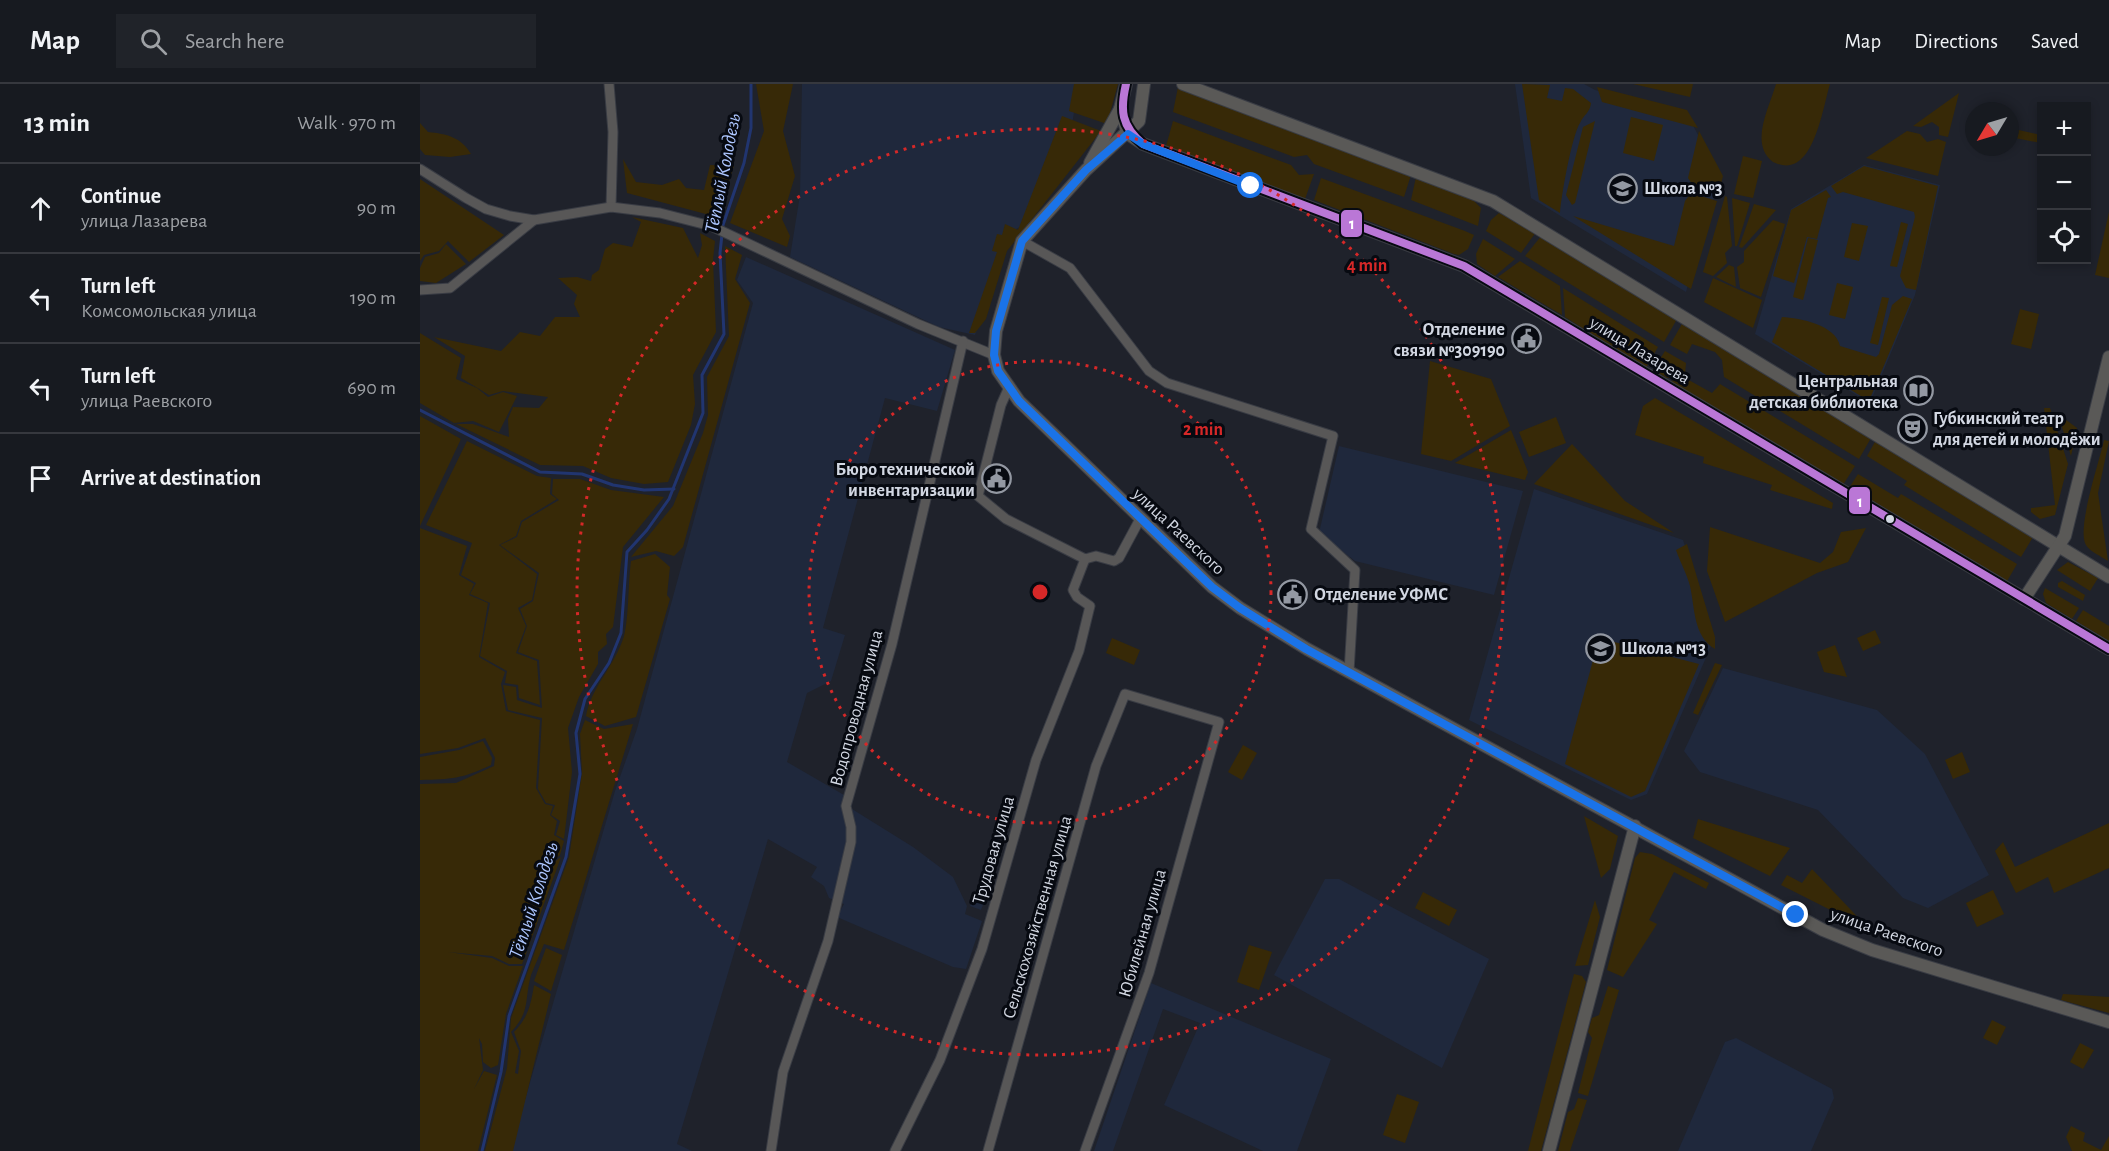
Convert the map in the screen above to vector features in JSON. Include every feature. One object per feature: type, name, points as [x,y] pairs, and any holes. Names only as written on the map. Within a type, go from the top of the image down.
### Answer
[{"type":"main road","points":[[1086,170],[1120,109],[1126,84]]},
{"type":"main road","points":[[994,355],[996,331],[1022,241],[1086,170],[1128,134],[1139,121],[1144,84]]},
{"type":"main road","points":[[1183,84],[1492,201],[2109,577]]},
{"type":"main road","points":[[1120,109],[1128,134]]},
{"type":"main road","name":"улица Лазарева","points":[[1128,134],[1143,144],[1464,266],[2109,649]]},
{"type":"main road","name":"улица Раевского","points":[[994,355],[998,371],[1019,401],[1212,587],[1240,608],[1349,672],[1823,930],[1872,950],[2109,1022]]},
{"type":"main road","points":[[2024,599],[2066,536],[2109,357]]},
{"type":"main road","points":[[1549,1151],[1635,826]]},
{"type":"street","points":[[609,84],[613,132],[611,207]]},
{"type":"street","points":[[420,169],[486,209],[534,220],[611,207],[660,213],[711,226],[731,234],[792,267],[918,324],[963,340],[994,355]]},
{"type":"street","points":[[420,290],[450,288],[534,220]]},
{"type":"street","points":[[1022,241],[1070,268],[1149,371],[1167,383],[1333,436],[1311,529],[1355,570],[1349,672]]},
{"type":"street","name":"Водопроводная улица","points":[[771,1151],[783,1072],[828,941],[851,842],[851,826],[846,806],[892,644],[963,340]]},
{"type":"street","points":[[1009,387],[1001,405],[978,496],[1006,519],[1085,559],[1096,556],[1114,561],[1119,558],[1140,519]]},
{"type":"street","name":"Трудовая улица","points":[[895,1151],[940,1060],[978,960],[1036,760],[1078,651],[1090,606],[1077,597],[1074,590],[1085,559]]},
{"type":"street","name":"Сельскохозяйственная улица","points":[[988,1151],[1096,766],[1125,694],[1218,722]]},
{"type":"street","name":"Юбилейная улица","points":[[1085,1151],[1149,973],[1218,722]]},
{"type":"shaded area","points":[[756,84],[793,84],[783,131],[795,176],[782,219],[790,236],[787,247],[730,223],[764,131]]},
{"type":"shaded area","points":[[802,84],[1078,84],[1073,119],[1020,227],[1010,232],[975,335],[939,327],[790,257],[800,195]]},
{"type":"shaded area","points":[[1074,84],[1118,84],[1107,124],[1069,111]]},
{"type":"shaded area","name":"Школа №3","points":[[1515,84],[1584,84],[1595,90],[1686,112],[1720,177],[1686,292],[1531,198]]},
{"type":"shaded area","points":[[1522,84],[1550,85],[1547,98],[1562,101],[1565,88],[1573,89],[1591,103],[1574,140],[1560,213],[1539,200]]},
{"type":"shaded area","points":[[1633,84],[1693,84],[1690,97]]},
{"type":"shaded area","points":[[1776,84],[1830,84],[1814,140],[1807,153],[1798,162],[1787,165],[1773,162],[1762,146],[1763,125]]},
{"type":"shaded area","points":[[1178,87],[1411,175],[1404,197],[1314,164],[1307,155],[1294,157],[1173,112]]},
{"type":"shaded area","points":[[1597,87],[1687,110],[1698,128],[1602,102]]},
{"type":"shaded area","points":[[1959,93],[1948,137],[1939,135],[1939,127],[1932,122],[1921,127],[1913,126]]},
{"type":"shaded area","points":[[1062,116],[1101,131],[1007,251],[986,319],[975,333],[969,333],[997,252],[992,251],[997,234],[1002,235],[1005,224],[1018,230]]},
{"type":"shaded area","points":[[1631,117],[1663,125],[1654,161],[1623,153]]},
{"type":"shaded area","points":[[1173,121],[1291,165],[1299,175],[1314,174],[1305,199],[1166,146]]},
{"type":"shaded area","points":[[1595,121],[1575,203],[1572,205],[1566,195],[1583,127]]},
{"type":"shaded area","points":[[420,123],[428,132],[447,135],[458,140],[471,154],[450,157],[425,155],[420,149]]},
{"type":"shaded area","points":[[2019,130],[2037,134],[2037,142],[2019,139]]},
{"type":"shaded area","points":[[1699,131],[1723,176],[1718,195],[1694,187],[1688,178]]},
{"type":"shaded area","points":[[1907,131],[1920,134],[1927,142],[1938,139],[1946,142],[1938,176],[1866,158]]},
{"type":"shaded area","points":[[1743,156],[1762,161],[1753,198],[1734,194]]},
{"type":"shaded area","points":[[623,159],[636,182],[662,185],[679,179],[686,188],[704,190],[710,165],[734,166],[717,217],[627,193]]},
{"type":"shaded area","points":[[1864,165],[1940,185],[1915,295],[1870,403],[1755,334],[1791,209]]},
{"type":"shaded area","points":[[1864,166],[1938,186],[1916,290],[1906,288],[1900,276],[1915,217],[1914,212],[1843,192],[1837,194],[1831,186]]},
{"type":"shaded area","points":[[1416,177],[1470,197],[1481,208],[1478,226],[1411,200]]},
{"type":"shaded area","points":[[1321,178],[1474,235],[1468,249],[1459,255],[1454,254],[1314,200]]},
{"type":"shaded area","points":[[420,179],[504,235],[469,262],[448,241],[439,251],[424,255],[420,261]]},
{"type":"shaded area","points":[[1826,190],[1831,197],[1828,198],[1817,239],[1807,237],[1794,283],[1773,276],[1791,210]]},
{"type":"shaded area","points":[[1691,193],[1717,201],[1691,289],[1573,216],[1674,246],[1685,201]]},
{"type":"shaded area","points":[[1725,196],[1727,197],[1732,246],[1725,253],[1727,263],[1713,276],[1703,272]]},
{"type":"shaded area","points":[[1732,198],[1750,203],[1737,246],[1735,246]]},
{"type":"shaded area","points":[[1754,204],[1776,210],[1742,248],[1739,247]]},
{"type":"shaded area","points":[[2109,212],[2109,278],[2095,275]]},
{"type":"shaded area","points":[[1499,213],[1536,232],[1521,253],[1486,231],[1491,220]]},
{"type":"shaded area","points":[[632,217],[683,228],[698,258],[702,245],[700,233],[715,241],[713,260],[716,332],[693,375],[695,404],[691,425],[668,482],[644,484],[611,478],[583,466],[540,465],[456,424],[473,424],[509,437],[508,419],[513,407],[539,408],[548,397],[503,391],[489,395],[461,378],[465,356],[434,337],[501,351],[520,332],[540,336],[555,317],[580,317],[574,304],[577,295],[558,278],[577,277],[591,281],[592,275],[599,270],[605,249],[613,243],[632,247],[641,222]]},
{"type":"shaded area","points":[[1773,220],[1785,224],[1761,297],[1740,288],[1737,267],[1744,262],[1744,251]]},
{"type":"shaded area","points":[[1901,222],[1908,224],[1897,267],[1890,266]]},
{"type":"shaded area","points":[[1852,223],[1868,226],[1859,261],[1844,257]]},
{"type":"shaded area","points":[[1542,235],[1677,319],[1664,342],[1525,256]]},
{"type":"shaded area","points":[[1808,238],[1818,240],[1803,300],[1793,297]]},
{"type":"shaded area","points":[[1483,239],[1515,259],[1495,276],[1477,264],[1476,254]]},
{"type":"shaded area","points":[[446,244],[466,264],[436,283],[420,281],[420,268],[425,257],[439,253]]},
{"type":"shaded area","points":[[725,246],[742,255],[735,279],[750,303],[683,547],[674,556],[656,551],[631,557],[673,506],[703,433],[708,415],[707,377],[729,336]]},
{"type":"shaded area","points":[[746,257],[955,350],[937,411],[885,398],[823,628],[845,635],[831,681],[807,693],[787,762],[844,795],[852,809],[913,847],[953,877],[967,906],[965,914],[982,921],[966,969],[953,967],[837,917],[844,904],[829,898],[824,886],[811,877],[817,867],[768,839],[677,1144],[692,1151],[510,1151],[615,791],[637,729],[753,303],[737,280]]},
{"type":"shaded area","points":[[1520,261],[1560,286],[1562,315],[1498,277]]},
{"type":"shaded area","points":[[1729,265],[1734,267],[1736,287],[1716,277]]},
{"type":"shaded area","points":[[1713,278],[1762,300],[1753,328],[1704,302]]},
{"type":"shaded area","points":[[1837,283],[1853,287],[1845,319],[1829,315]]},
{"type":"shaded area","points":[[1563,288],[1658,347],[1646,368],[1565,317]]},
{"type":"shaded area","points":[[1903,296],[1912,299],[1869,401],[1772,342],[1782,317],[1789,318],[1807,321],[1825,328],[1837,339],[1840,346],[1876,357],[1879,354],[1892,305]]},
{"type":"shaded area","points":[[1882,297],[1889,298],[1878,345],[1870,343]]},
{"type":"shaded area","points":[[2020,309],[2039,314],[2031,349],[2011,344]]},
{"type":"shaded area","points":[[1683,322],[1871,438],[1859,459],[1724,377],[1722,360],[1715,352],[1692,344],[1687,354],[1670,345]]},
{"type":"shaded area","points":[[420,333],[461,358],[456,379],[477,388],[488,397],[503,392],[517,396],[499,432],[473,421],[454,423],[420,403]]},
{"type":"shaded area","points":[[1665,351],[1686,363],[1685,375],[1667,378],[1653,370]]},
{"type":"shaded area","points":[[1430,361],[1491,379],[1510,426],[1451,461],[1421,454]]},
{"type":"shaded area","points":[[1687,379],[1712,393],[1720,384],[1855,466],[1843,485],[1669,381]]},
{"type":"shaded area","points":[[1655,398],[1833,503],[1832,509],[1770,490],[1772,485],[1703,463],[1704,457],[1635,435],[1643,406]]},
{"type":"shaded area","points":[[2044,408],[2050,408],[2068,464],[2055,515],[2040,519],[2031,512],[2031,508],[2055,505]]},
{"type":"shaded area","points":[[2058,414],[2077,428],[2071,456]]},
{"type":"shaded area","points":[[420,416],[461,439],[420,526]]},
{"type":"shaded area","points":[[1556,417],[1566,443],[1529,457],[1519,432]]},
{"type":"shaded area","points":[[1511,430],[1528,472],[1525,480],[1455,463]]},
{"type":"shaded area","points":[[1876,440],[2033,537],[2021,557],[1904,485],[1907,481],[1867,456]]},
{"type":"shaded area","points":[[2104,440],[2109,441],[2098,493],[2108,561],[2086,545],[2084,537],[2086,510]]},
{"type":"shaded area","points":[[467,441],[537,476],[551,478],[550,494],[557,499],[521,521],[516,536],[499,545],[537,574],[532,600],[518,608],[526,626],[516,653],[537,661],[540,705],[519,698],[518,685],[505,683],[507,671],[480,656],[490,603],[470,594],[476,583],[461,575],[472,543],[426,525]]},
{"type":"shaded area","points":[[1572,444],[1625,501],[1674,533],[1534,484]]},
{"type":"shaded area","points":[[1339,446],[1523,491],[1494,595],[1355,561],[1319,533]]},
{"type":"shaded area","points":[[1858,474],[1898,498],[1901,494],[2017,564],[2006,583],[1849,488]]},
{"type":"shaded area","points":[[553,479],[580,479],[611,490],[664,497],[623,547],[613,627],[606,634],[607,644],[598,652],[598,664],[579,697],[568,728],[572,772],[564,839],[556,835],[560,821],[551,815],[555,805],[546,803],[538,789],[542,718],[508,710],[503,685],[516,687],[517,700],[542,708],[539,660],[518,652],[527,626],[520,609],[533,601],[539,573],[500,545],[517,537],[522,522],[559,500],[552,494]]},
{"type":"shaded area","name":"Школа №13","points":[[1534,489],[1683,540],[1714,639],[1647,794],[1631,800],[1469,720]]},
{"type":"shaded area","points":[[1710,527],[1820,563],[1833,552],[1841,532],[1866,528],[1848,562],[1817,573],[1725,622],[1707,571]]},
{"type":"shaded area","points":[[420,528],[467,546],[459,575],[474,584],[469,595],[488,603],[479,657],[505,672],[501,684],[506,711],[540,720],[536,788],[545,804],[553,806],[550,815],[557,821],[554,835],[564,841],[560,855],[538,873],[535,896],[519,929],[527,951],[522,964],[509,964],[492,956],[448,952],[492,958],[509,966],[523,966],[506,1014],[498,1065],[491,1068],[483,1062],[482,1044],[479,1038],[483,1070],[474,1089],[484,1071],[497,1075],[478,1151],[420,1151],[420,784],[456,783],[494,766],[495,758],[485,738],[458,748],[420,754]]},
{"type":"shaded area","points":[[1687,544],[1715,637],[1715,649],[1703,637],[1699,629],[1690,586],[1676,550]]},
{"type":"shaded area","points":[[655,554],[670,567],[667,595],[670,599],[636,717],[605,726],[586,716],[589,705],[624,636],[631,561]]},
{"type":"shaded area","points":[[2068,562],[2098,578],[2090,591],[2057,570]]},
{"type":"shaded area","points":[[2062,581],[2085,595],[2083,601],[2058,587],[2058,583]]},
{"type":"shaded area","points":[[2045,588],[2079,608],[2072,619],[2046,603],[2043,594]]},
{"type":"shaded area","points":[[2083,610],[2109,626],[2109,641],[2076,621]]},
{"type":"shaded area","points":[[1875,630],[1881,643],[1863,651],[1857,638]]},
{"type":"shaded area","points":[[1112,638],[1140,650],[1134,665],[1106,653]]},
{"type":"shaded area","points":[[1599,638],[1699,664],[1645,791],[1631,797],[1565,764]]},
{"type":"shaded area","points":[[1835,645],[1847,677],[1824,672],[1817,652]]},
{"type":"shaded area","points":[[1715,663],[1722,665],[1698,715],[1693,713]]},
{"type":"shaded area","points":[[1723,668],[1877,710],[1925,754],[1989,875],[1928,908],[1903,898],[1818,810],[1700,772],[1684,751]]},
{"type":"shaded area","points":[[585,720],[604,729],[633,724],[564,950],[544,944],[531,975],[522,1018],[511,1032],[519,1051],[515,1073],[518,1074],[521,1051],[514,1032],[528,1010],[534,985],[551,994],[513,1151],[485,1151],[507,1068],[511,1018],[569,857],[582,773],[580,734]]},
{"type":"shaded area","points":[[483,741],[492,758],[491,765],[456,777],[420,780],[420,757],[459,750]]},
{"type":"shaded area","points":[[1243,745],[1257,753],[1242,780],[1228,772]]},
{"type":"shaded area","points":[[1962,752],[1970,772],[1953,779],[1945,760]]},
{"type":"shaded area","points":[[1584,816],[1618,836],[1610,869],[1601,878]]},
{"type":"shaded area","points":[[1698,819],[1790,848],[1770,876],[1693,838]]},
{"type":"shaded area","points":[[2109,823],[2109,868],[2054,893],[2048,877],[2016,893],[1995,851],[2003,842],[2015,867]]},
{"type":"shaded area","points":[[1640,852],[1652,854],[1709,883],[1706,889],[1674,872],[1649,920],[1657,924],[1623,977],[1607,970],[1635,858]]},
{"type":"shaded area","points":[[561,857],[528,948],[520,929],[536,897],[540,873]]},
{"type":"shaded area","points":[[1812,869],[1870,930],[1781,885],[1787,875],[1802,883]]},
{"type":"shaded area","points":[[1325,879],[1339,879],[1489,959],[1442,1068],[1274,975]]},
{"type":"shaded area","points":[[979,886],[989,890],[981,910],[970,906]]},
{"type":"shaded area","points":[[1993,890],[2004,914],[1977,927],[1966,903]]},
{"type":"shaded area","points":[[1423,892],[1457,910],[1449,926],[1415,908]]},
{"type":"shaded area","points":[[1595,900],[1600,917],[1588,965],[1575,966]]},
{"type":"shaded area","points":[[1249,945],[1272,952],[1259,990],[1237,982]]},
{"type":"shaded area","points":[[546,948],[562,955],[551,991],[534,981]]},
{"type":"shaded area","points":[[1574,974],[1582,976],[1586,982],[1541,1151],[1528,1151]]},
{"type":"shaded area","points":[[1151,983],[1331,1059],[1297,1151],[1263,1151],[1164,1105],[1200,1023],[1163,1009],[1113,1151],[1094,1151]]},
{"type":"shaded area","points":[[1608,986],[1619,990],[1588,1096],[1578,1093],[1592,1038],[1588,1032],[1592,1018],[1599,1015]]},
{"type":"shaded area","points":[[2063,994],[2109,997],[2109,1013],[2061,1000]]},
{"type":"shaded area","points":[[1992,1020],[2006,1027],[1997,1045],[1983,1038]]},
{"type":"shaded area","points":[[1736,1038],[1832,1089],[1834,1098],[1811,1151],[1678,1151],[1725,1042]]},
{"type":"shaded area","points":[[2080,1043],[2094,1050],[2083,1069],[2070,1062]]},
{"type":"shaded area","points":[[1397,1094],[1419,1102],[1405,1143],[1383,1135]]},
{"type":"shaded area","points":[[1578,1098],[1587,1100],[1570,1151],[1558,1151],[1568,1112],[1574,1109]]},
{"type":"shaded area","points":[[2071,1126],[2085,1133],[2083,1141],[2101,1150],[2109,1136],[2109,1151],[2072,1151],[2066,1137]]},
{"type":"waterway","name":"Тёплый Колодезь","points":[[482,1151],[501,1072],[509,1016],[566,857],[580,774],[576,733],[585,699],[609,663],[621,633],[627,552],[647,530],[669,499],[703,413],[702,375],[724,334],[720,253],[723,225],[744,163],[751,128],[751,84]]},
{"type":"waterway","points":[[420,410],[540,472],[582,474],[613,485],[644,490],[674,489]]},
{"type":"transit line","name":"1","points":[[1126,84],[1123,102],[1124,117],[1130,131],[1143,144],[1464,266],[2109,649]]},
{"type":"place","name":"Школа №3","points":[[1623,188]]},
{"type":"place","name":"Отделение связи №309190","points":[[1526,339]]},
{"type":"place","name":"Центральная детская библиотека","points":[[1919,391]]},
{"type":"place","name":"Губкинский театр для детей и молодёжи","points":[[1912,428]]},
{"type":"place","name":"Бюро технической инвентаризации","points":[[996,479]]},
{"type":"place","name":"Отделение УФМС","points":[[1293,594]]},
{"type":"place","name":"Школа №13","points":[[1600,648]]},
{"type":"route","points":[[1251,186],[1143,144],[1128,134],[1086,170],[1022,241],[996,331],[994,355],[998,371],[1019,401],[1212,587],[1240,608],[1306,649],[1796,915]]}]
